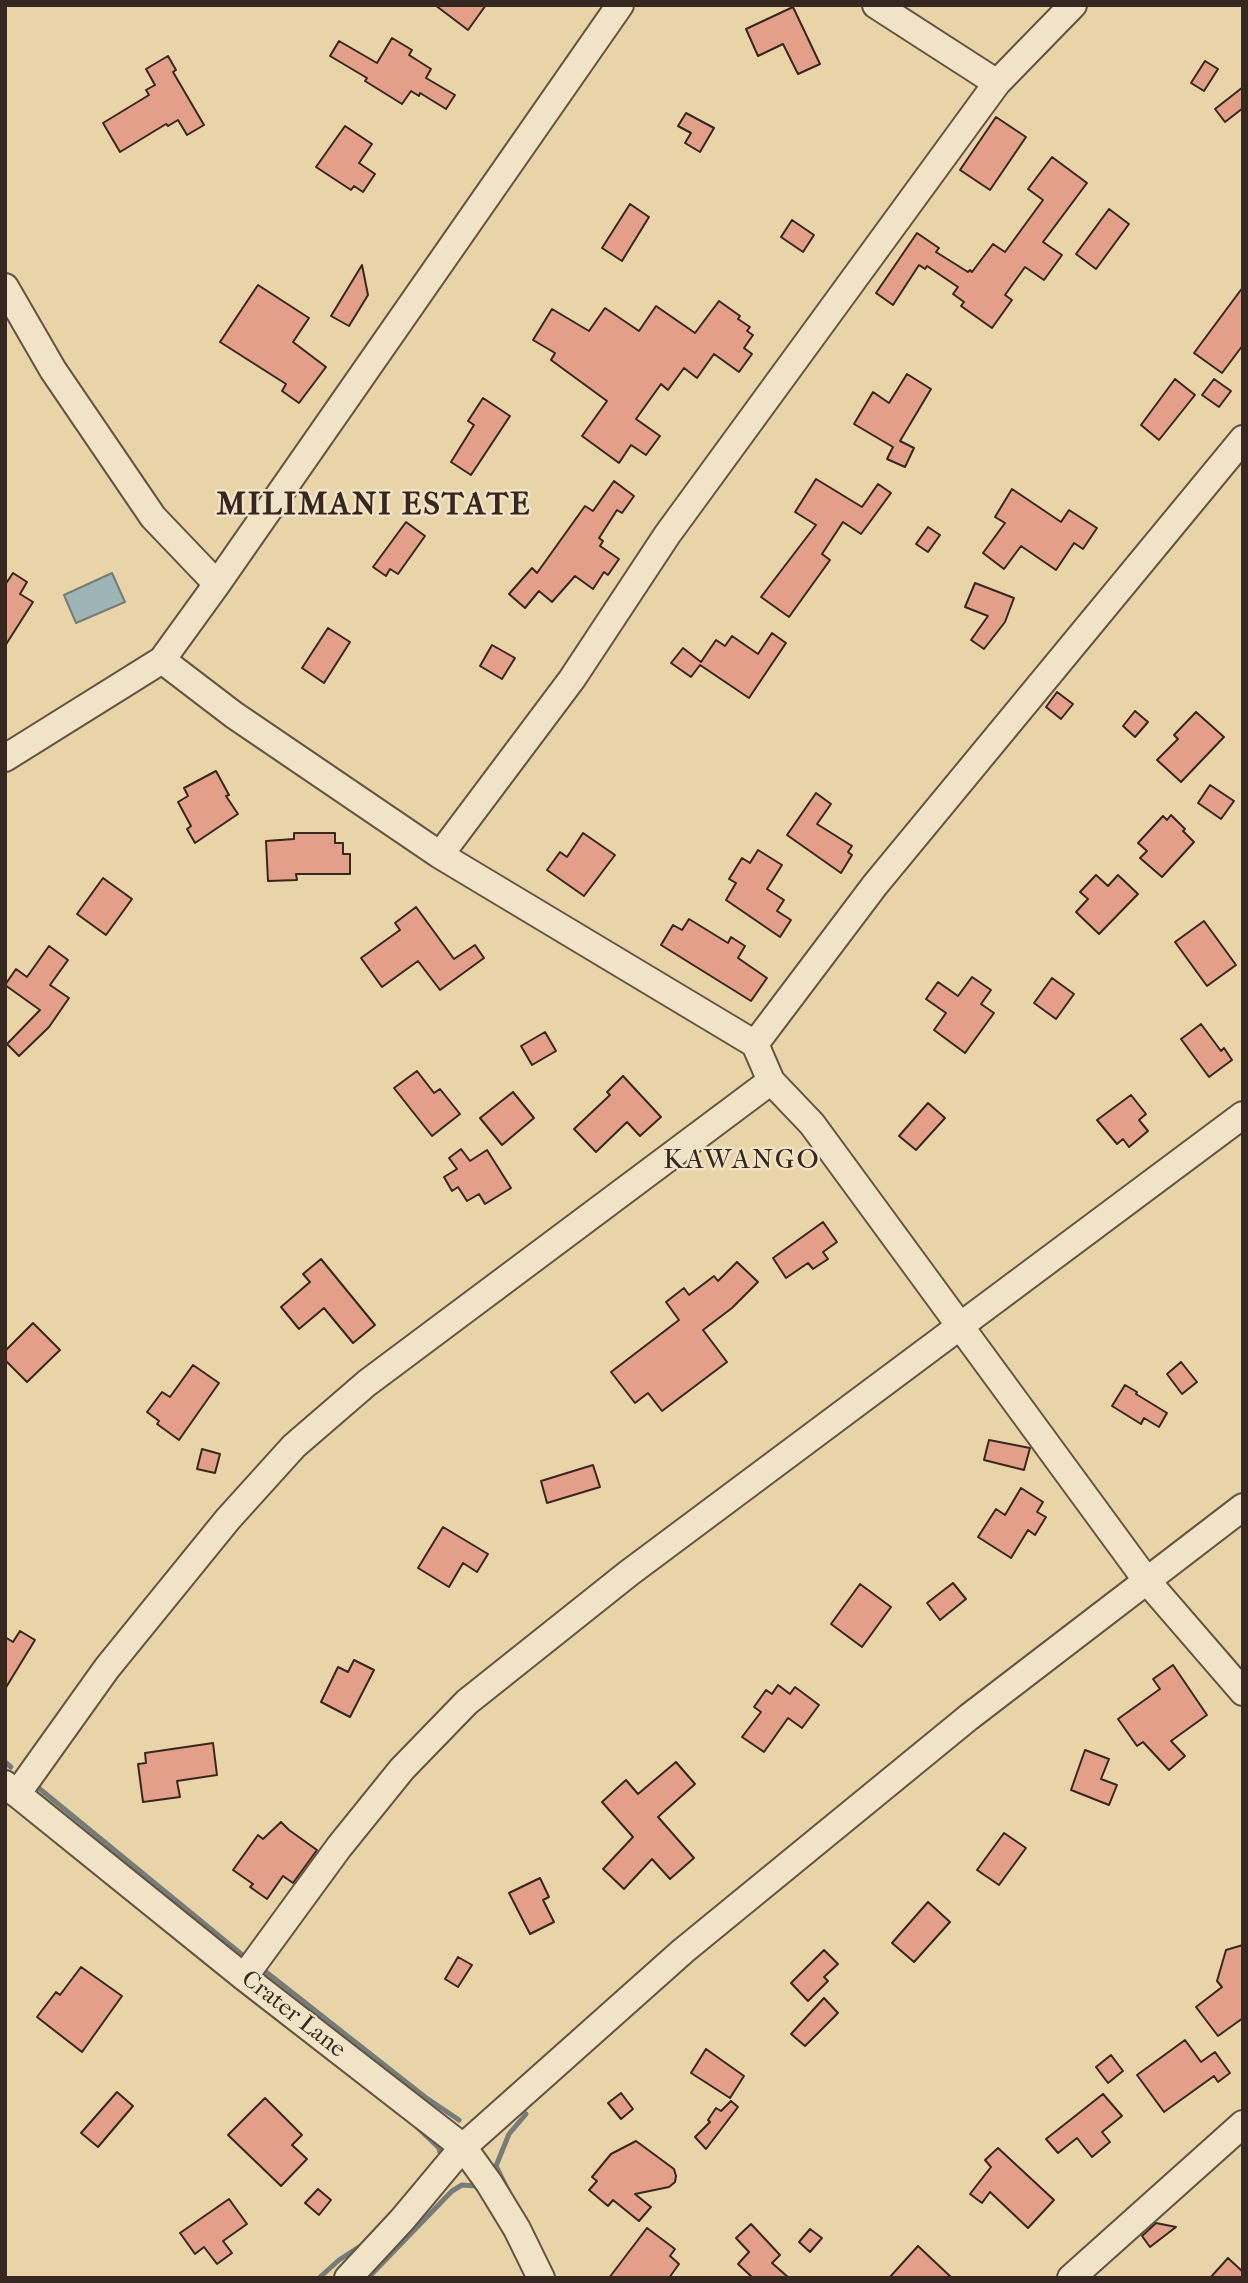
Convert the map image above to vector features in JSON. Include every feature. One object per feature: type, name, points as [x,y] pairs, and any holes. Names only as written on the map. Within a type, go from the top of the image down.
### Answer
[{"type":"street","points":[[5,758],[162,660],[620,5]]},
{"type":"street","points":[[876,5],[997,83]]},
{"type":"street","points":[[440,855],[572,679],[667,535],[997,83],[1073,5]]},
{"type":"street","points":[[5,287],[53,370],[153,517],[217,584]]},
{"type":"street","points":[[755,1044],[875,885],[1243,439]]},
{"type":"street","points":[[162,660],[234,715],[440,855],[755,1044],[771,1081],[812,1124],[1147,1581],[1243,1692]]},
{"type":"street","points":[[11,1789],[236,1509],[294,1446],[367,1383],[771,1081]]},
{"type":"street","points":[[244,1977],[339,1847],[394,1778],[467,1702],[629,1573],[1243,1115]]},
{"type":"street","points":[[348,2278],[402,2220],[463,2147],[683,1951],[970,1717],[1243,1507]]},
{"type":"street","name":"Crater Lane","points":[[11,1789],[244,1977],[463,2147],[517,2229],[541,2278]]},
{"type":"street","points":[[1071,2278],[1243,2124]]},
{"type":"water","points":[[112,573],[125,602],[76,623],[64,595]]},
{"type":"building","points":[[435,5],[486,5],[468,30]]},
{"type":"building","points":[[793,7],[820,64],[798,74],[783,44],[758,56],[746,29]]},
{"type":"building","points":[[392,38],[412,50],[409,55],[431,69],[426,78],[455,95],[446,109],[420,93],[419,96],[411,91],[402,104],[365,81],[367,78],[330,56],[339,41],[377,63]]},
{"type":"building","points":[[168,56],[176,70],[173,72],[204,125],[187,135],[178,120],[168,126],[166,124],[120,152],[103,123],[149,95],[146,90],[155,85],[146,69]]},
{"type":"building","points":[[1205,61],[1218,69],[1204,91],[1191,83]]},
{"type":"building","points":[[1243,87],[1243,108],[1225,122],[1215,109]]},
{"type":"building","points":[[686,113],[714,128],[700,152],[685,143],[691,133],[678,126]]},
{"type":"building","points":[[996,117],[1026,137],[990,190],[960,170]]},
{"type":"building","points":[[345,126],[372,144],[359,163],[375,174],[363,192],[354,186],[351,190],[316,167]]},
{"type":"building","points":[[1052,157],[1087,183],[1043,242],[1062,255],[1044,280],[1025,267],[1005,295],[1012,300],[992,328],[961,306],[964,302],[953,294],[958,287],[927,266],[925,269],[919,265],[893,305],[876,293],[917,233],[939,248],[936,252],[968,272],[972,272],[993,244],[1005,252],[1043,200],[1028,189]]},
{"type":"building","points":[[630,204],[649,217],[622,261],[602,248]]},
{"type":"building","points":[[1109,209],[1129,224],[1096,269],[1076,254]]},
{"type":"building","points":[[792,220],[814,235],[803,252],[781,237]]},
{"type":"building","points":[[362,265],[368,295],[349,326],[331,316]]},
{"type":"building","points":[[258,285],[309,318],[293,342],[326,367],[299,403],[282,391],[286,384],[220,342]]},
{"type":"building","points":[[1243,287],[1243,345],[1222,373],[1194,353]]},
{"type":"building","points":[[719,301],[740,316],[738,319],[750,327],[747,331],[753,335],[744,348],[752,354],[739,372],[714,354],[697,378],[684,368],[668,390],[661,384],[636,419],[660,436],[646,455],[631,445],[619,463],[582,436],[607,401],[551,360],[555,353],[533,340],[552,309],[589,331],[605,308],[639,331],[656,306],[695,333]]},
{"type":"building","points":[[907,374],[931,389],[900,441],[914,448],[905,467],[887,459],[893,447],[854,424],[873,392],[889,403]]},
{"type":"building","points":[[1175,379],[1195,395],[1159,440],[1141,425]]},
{"type":"building","points":[[1214,379],[1231,391],[1219,407],[1202,395]]},
{"type":"building","points":[[483,398],[510,416],[471,475],[451,462],[474,425],[468,421]]},
{"type":"building","points":[[816,479],[862,507],[878,484],[891,493],[861,534],[843,522],[822,554],[830,560],[789,617],[761,597],[816,525],[795,512]]},
{"type":"building","points":[[614,481],[634,496],[622,513],[617,510],[599,538],[603,541],[600,546],[619,559],[608,575],[604,572],[593,589],[575,576],[552,602],[539,591],[525,608],[509,594],[532,568],[537,573],[585,506],[593,511]]},
{"type":"building","points":[[1012,489],[1061,522],[1069,510],[1097,528],[1083,549],[1074,543],[1056,570],[1021,546],[1004,569],[983,553],[1005,523],[995,517]]},
{"type":"building","points":[[406,522],[425,536],[398,574],[390,569],[386,576],[373,567]]},
{"type":"building","points":[[928,527],[940,535],[928,552],[916,544]]},
{"type":"building","points":[[13,573],[27,582],[20,594],[33,602],[5,646],[5,585]]},
{"type":"building","points":[[975,583],[1014,598],[1005,622],[984,649],[971,640],[988,616],[965,607]]},
{"type":"building","points":[[328,628],[350,642],[324,683],[302,668]]},
{"type":"building","points":[[772,633],[786,643],[749,698],[700,665],[691,677],[671,663],[683,648],[701,662],[716,640],[725,646],[732,636],[758,654]]},
{"type":"building","points":[[492,645],[515,658],[502,679],[480,666]]},
{"type":"building","points":[[1057,692],[1073,704],[1061,719],[1046,707]]},
{"type":"building","points":[[1135,711],[1148,722],[1135,737],[1123,726]]},
{"type":"building","points":[[1196,712],[1224,737],[1181,782],[1157,760],[1178,739],[1174,735]]},
{"type":"building","points":[[216,771],[229,795],[226,796],[238,814],[195,843],[187,829],[191,826],[178,802],[188,796],[184,788]]},
{"type":"building","points":[[1210,785],[1234,801],[1221,819],[1198,803]]},
{"type":"building","points":[[816,793],[831,804],[817,824],[852,846],[848,852],[852,855],[841,873],[787,835]]},
{"type":"building","points":[[1171,815],[1194,842],[1162,877],[1140,858],[1147,851],[1138,843],[1163,816],[1167,820]]},
{"type":"building","points":[[294,833],[335,833],[335,843],[343,843],[343,854],[350,854],[350,874],[296,874],[297,880],[268,881],[266,841],[294,839]]},
{"type":"building","points":[[583,833],[615,855],[584,896],[547,870],[560,852],[567,857]]},
{"type":"building","points":[[758,850],[782,865],[767,889],[784,900],[777,911],[791,920],[780,937],[726,900],[736,883],[729,879],[742,858],[750,863]]},
{"type":"building","points":[[1096,875],[1108,886],[1118,875],[1138,894],[1099,934],[1076,912],[1088,899],[1080,892]]},
{"type":"building","points":[[103,878],[132,899],[106,935],[77,914]]},
{"type":"building","points":[[416,907],[454,959],[475,945],[484,958],[440,990],[418,961],[382,987],[361,958],[400,930],[395,923]]},
{"type":"building","points":[[689,919],[728,943],[731,937],[745,946],[738,958],[767,978],[751,1001],[661,945],[673,925],[682,930]]},
{"type":"building","points":[[1204,921],[1236,965],[1207,986],[1175,942]]},
{"type":"building","points":[[49,946],[68,960],[50,985],[69,998],[49,1027],[19,1056],[7,1044],[40,1010],[5,985],[16,969],[27,977]]},
{"type":"building","points":[[972,977],[991,990],[981,1004],[994,1013],[965,1053],[934,1030],[946,1013],[926,999],[938,982],[958,996]]},
{"type":"building","points":[[1052,978],[1074,994],[1056,1019],[1034,1003]]},
{"type":"building","points":[[1201,1024],[1221,1051],[1224,1048],[1232,1060],[1209,1077],[1181,1039]]},
{"type":"building","points":[[545,1032],[556,1051],[532,1065],[521,1046]]},
{"type":"building","points":[[417,1071],[434,1093],[440,1089],[460,1114],[432,1136],[394,1088]]},
{"type":"building","points":[[623,1076],[661,1117],[640,1136],[627,1122],[596,1152],[574,1129],[610,1095],[607,1092]]},
{"type":"building","points":[[513,1092],[534,1118],[502,1145],[480,1118]]},
{"type":"building","points":[[1131,1095],[1146,1114],[1139,1120],[1148,1131],[1129,1147],[1123,1139],[1117,1144],[1097,1120]]},
{"type":"building","points":[[928,1103],[945,1118],[916,1150],[899,1136]]},
{"type":"building","points":[[461,1149],[470,1161],[487,1150],[511,1188],[485,1204],[479,1194],[467,1201],[458,1187],[452,1191],[444,1177],[457,1169],[449,1158]]},
{"type":"building","points":[[823,1222],[837,1242],[823,1252],[828,1259],[813,1269],[808,1263],[786,1278],[773,1258]]},
{"type":"building","points":[[321,1259],[375,1325],[353,1343],[324,1308],[299,1329],[281,1307],[310,1282],[303,1274]]},
{"type":"building","points":[[737,1262],[758,1282],[732,1308],[703,1330],[727,1362],[662,1411],[648,1393],[635,1403],[611,1372],[679,1320],[666,1302],[684,1288],[689,1295],[714,1276],[718,1281]]},
{"type":"building","points":[[33,1323],[60,1350],[27,1382],[5,1360],[5,1351]]},
{"type":"building","points":[[1181,1362],[1197,1382],[1182,1394],[1167,1374]]},
{"type":"building","points":[[193,1365],[219,1383],[179,1440],[157,1424],[159,1421],[147,1412],[162,1392],[170,1397]]},
{"type":"building","points":[[1125,1385],[1167,1413],[1159,1427],[1144,1418],[1141,1424],[1112,1406]]},
{"type":"building","points":[[989,1440],[1030,1448],[1024,1470],[984,1460]]},
{"type":"building","points":[[202,1449],[220,1454],[215,1473],[197,1469]]},
{"type":"building","points":[[593,1465],[600,1487],[547,1503],[541,1481]]},
{"type":"building","points":[[1021,1488],[1043,1502],[1037,1512],[1046,1517],[1035,1535],[1028,1530],[1011,1558],[978,1537],[996,1509],[1005,1515]]},
{"type":"building","points":[[443,1527],[488,1554],[477,1572],[463,1563],[449,1587],[418,1568]]},
{"type":"building","points":[[953,1583],[966,1599],[940,1620],[927,1603]]},
{"type":"building","points":[[860,1584],[891,1607],[862,1647],[831,1624]]},
{"type":"building","points":[[20,1631],[35,1640],[5,1689],[5,1637],[13,1642]]},
{"type":"building","points":[[354,1660],[374,1670],[350,1717],[321,1702],[338,1667],[348,1672]]},
{"type":"building","points":[[1173,1665],[1207,1715],[1171,1741],[1185,1756],[1169,1770],[1143,1742],[1137,1746],[1118,1719],[1160,1689],[1153,1679]]},
{"type":"building","points":[[778,1685],[790,1694],[795,1687],[819,1705],[802,1728],[788,1718],[764,1752],[742,1737],[761,1712],[754,1707],[766,1690],[772,1694]]},
{"type":"building","points":[[213,1743],[217,1775],[177,1781],[180,1797],[143,1802],[138,1764],[146,1763],[145,1753]]},
{"type":"building","points":[[1085,1750],[1109,1759],[1101,1779],[1117,1785],[1109,1805],[1071,1790]]},
{"type":"building","points":[[676,1762],[695,1784],[658,1817],[694,1858],[670,1879],[652,1859],[624,1889],[603,1869],[633,1837],[602,1802],[626,1780],[638,1794]]},
{"type":"building","points":[[281,1822],[317,1850],[293,1883],[283,1876],[267,1899],[250,1887],[253,1884],[233,1870],[258,1835],[263,1839]]},
{"type":"building","points":[[1004,1833],[1026,1848],[999,1885],[977,1870]]},
{"type":"building","points":[[540,1878],[549,1897],[543,1900],[554,1922],[530,1934],[509,1893]]},
{"type":"building","points":[[928,1902],[950,1922],[914,1962],[892,1943]]},
{"type":"building","points":[[1243,1945],[1243,2018],[1218,2036],[1196,2007],[1222,1987],[1217,1981],[1226,1950]]},
{"type":"building","points":[[824,1950],[838,1964],[824,1977],[828,1981],[808,2001],[791,1983]]},
{"type":"building","points":[[458,1957],[472,1965],[458,1987],[445,1979]]},
{"type":"building","points":[[81,1967],[122,1996],[82,2052],[37,2017],[56,1992],[60,1995]]},
{"type":"building","points":[[824,1998],[838,2013],[805,2046],[791,2034]]},
{"type":"building","points":[[1185,2040],[1201,2062],[1215,2052],[1230,2073],[1218,2082],[1214,2076],[1164,2112],[1137,2075]]},
{"type":"building","points":[[706,2049],[744,2076],[730,2098],[691,2073]]},
{"type":"building","points":[[1111,2055],[1123,2071],[1108,2083],[1096,2067]]},
{"type":"building","points":[[117,2092],[133,2106],[98,2147],[81,2133]]},
{"type":"building","points":[[621,2093],[633,2109],[621,2119],[608,2103]]},
{"type":"building","points":[[1103,2094],[1122,2116],[1102,2132],[1110,2142],[1092,2157],[1077,2138],[1058,2153],[1046,2139]]},
{"type":"building","points":[[265,2098],[302,2135],[292,2145],[307,2159],[281,2186],[228,2135]]},
{"type":"building","points":[[731,2101],[738,2107],[706,2149],[695,2137],[710,2122],[708,2120],[716,2108],[721,2111]]},
{"type":"building","points":[[636,2141],[674,2169],[676,2176],[675,2182],[669,2187],[635,2194],[651,2207],[639,2221],[613,2200],[608,2206],[589,2190],[597,2181],[592,2177],[611,2154]]},
{"type":"building","points":[[998,2148],[1054,2200],[1028,2228],[990,2192],[982,2203],[970,2194],[991,2167],[985,2160]]},
{"type":"building","points":[[318,2189],[331,2200],[319,2215],[305,2203]]},
{"type":"building","points":[[229,2199],[247,2224],[223,2241],[232,2253],[217,2264],[204,2247],[195,2254],[180,2233]]},
{"type":"building","points":[[1156,2223],[1176,2227],[1150,2247],[1142,2236]]},
{"type":"building","points":[[751,2224],[780,2255],[772,2263],[789,2278],[753,2278],[738,2264],[749,2252],[736,2238]]},
{"type":"building","points":[[647,2228],[675,2249],[670,2256],[679,2264],[669,2278],[609,2278]]},
{"type":"building","points":[[810,2229],[822,2238],[810,2252],[799,2242]]},
{"type":"building","points":[[918,2246],[952,2278],[889,2278]]},
{"type":"building","points":[[1228,2258],[1243,2272],[1243,2278],[1210,2278]]},
{"type":"waterway","points":[[5,1762],[11,1767]]},
{"type":"waterway","points":[[35,1785],[246,1958]]},
{"type":"waterway","points":[[261,1968],[425,2097],[459,2120]]},
{"type":"waterway","points":[[509,2192],[496,2166],[509,2134],[526,2114]]},
{"type":"waterway","points":[[416,2126],[439,2148],[442,2159]]},
{"type":"waterway","points":[[368,2278],[452,2191],[462,2185],[481,2189]]},
{"type":"waterway","points":[[319,2278],[339,2260],[362,2245]]},
{"type":"district","name":"MILIMANI ESTATE","points":[[374,506]]},
{"type":"district","name":"KAWANGO","points":[[742,1161]]}]
